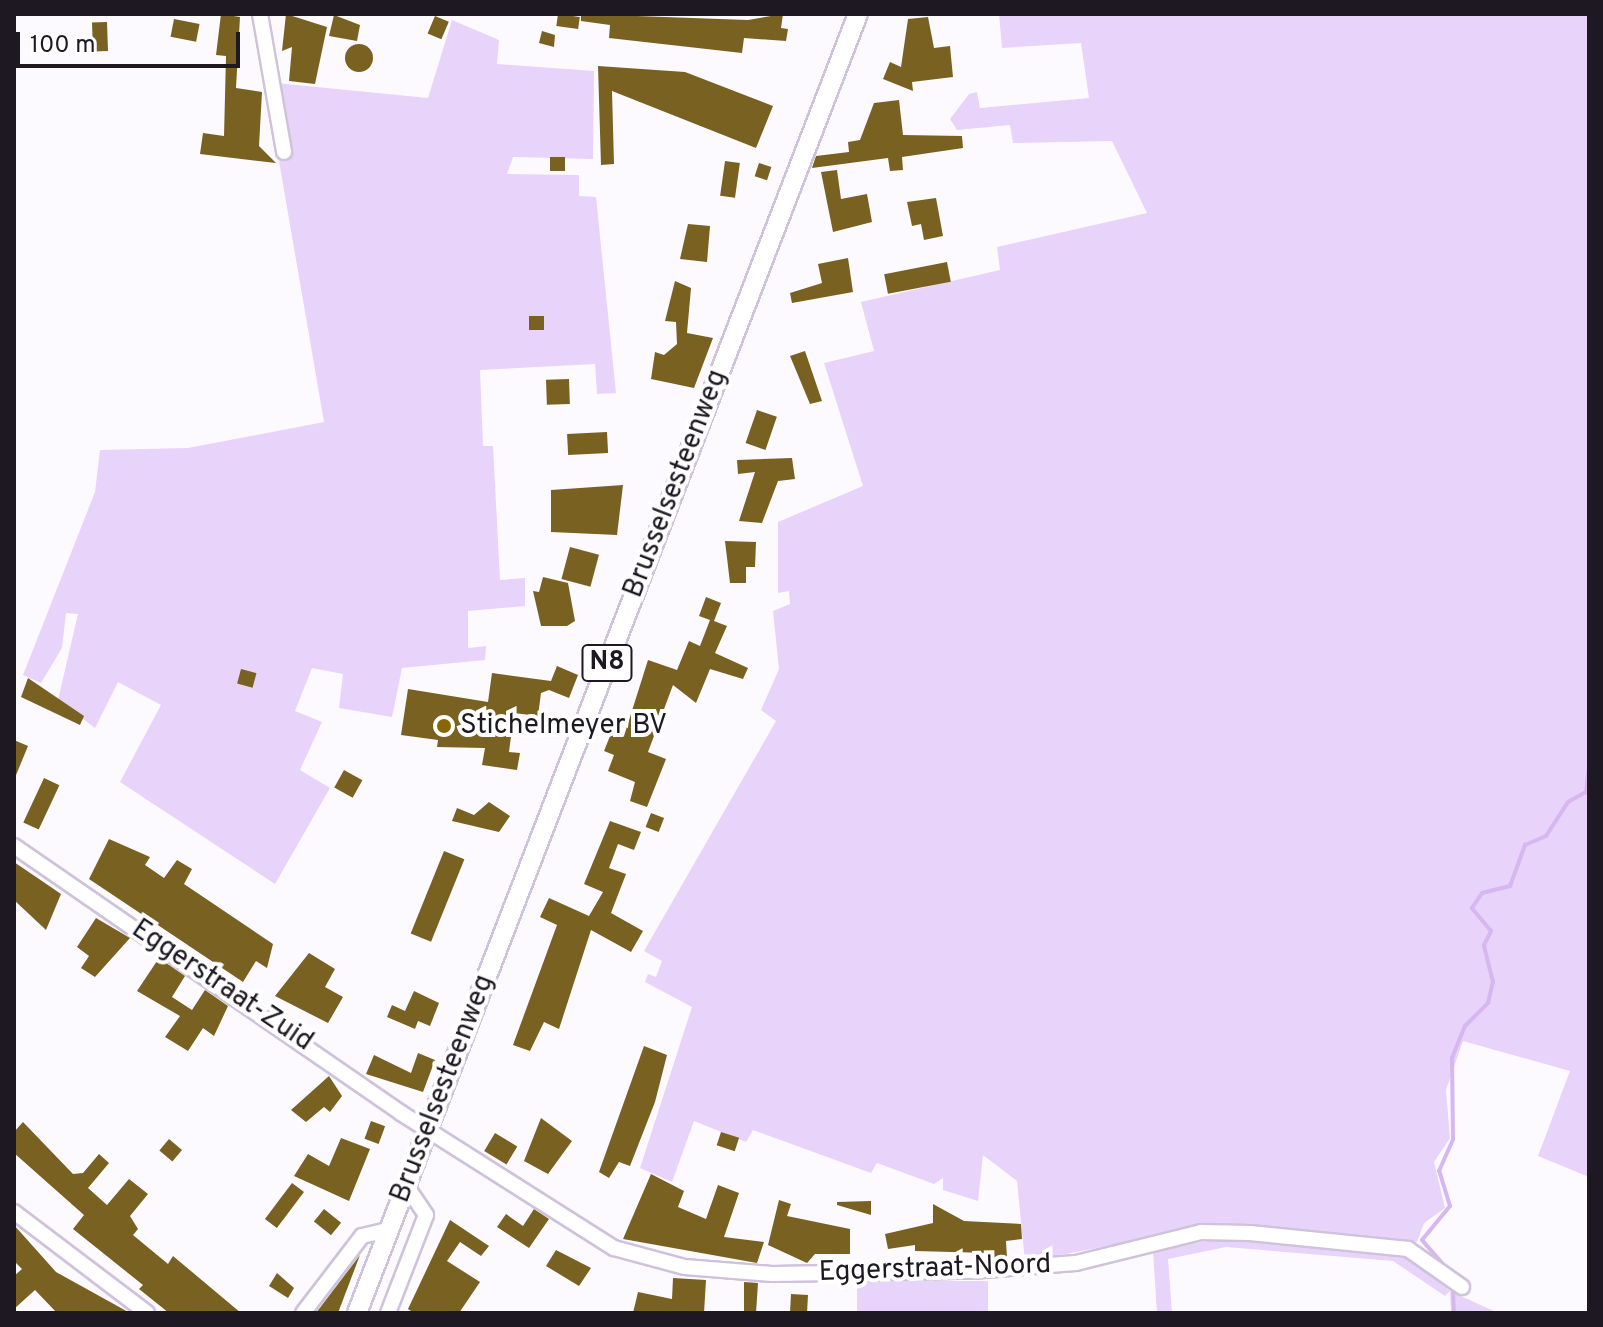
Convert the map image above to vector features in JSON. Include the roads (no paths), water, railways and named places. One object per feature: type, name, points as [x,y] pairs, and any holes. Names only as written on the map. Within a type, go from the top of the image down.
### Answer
[{"type":"main road","name":"Brusselsesteenweg","points":[[357,1313],[858,14]]},
{"type":"street","points":[[260,14],[284,152]]},
{"type":"street","name":"Eggerstraat-Zuid","points":[[14,846],[427,1129]]},
{"type":"street","name":"Eggerstraat-Noord","points":[[427,1129],[614,1248],[685,1267],[772,1274],[987,1270],[1106,1257],[1201,1232],[1379,1243],[1408,1249],[1462,1287]]},
{"type":"street","points":[[388,1313],[426,1215],[406,1185]]},
{"type":"street","points":[[14,1212],[147,1313]]},
{"type":"street","points":[[303,1313],[362,1236],[388,1230]]},
{"type":"waterway","points":[[1449,1271],[1422,1240],[1450,1206],[1439,1171],[1453,1139],[1452,1058],[1465,1026],[1488,1003],[1493,982],[1484,945],[1491,931],[1472,908],[1482,893],[1510,886],[1525,845],[1546,836],[1568,802],[1586,792],[1589,768]]},
{"type":"waterway","points":[[1453,1288],[1454,1313]]},
{"type":"place","name":"Stichelmeyer BV","points":[[444,726]]}]
